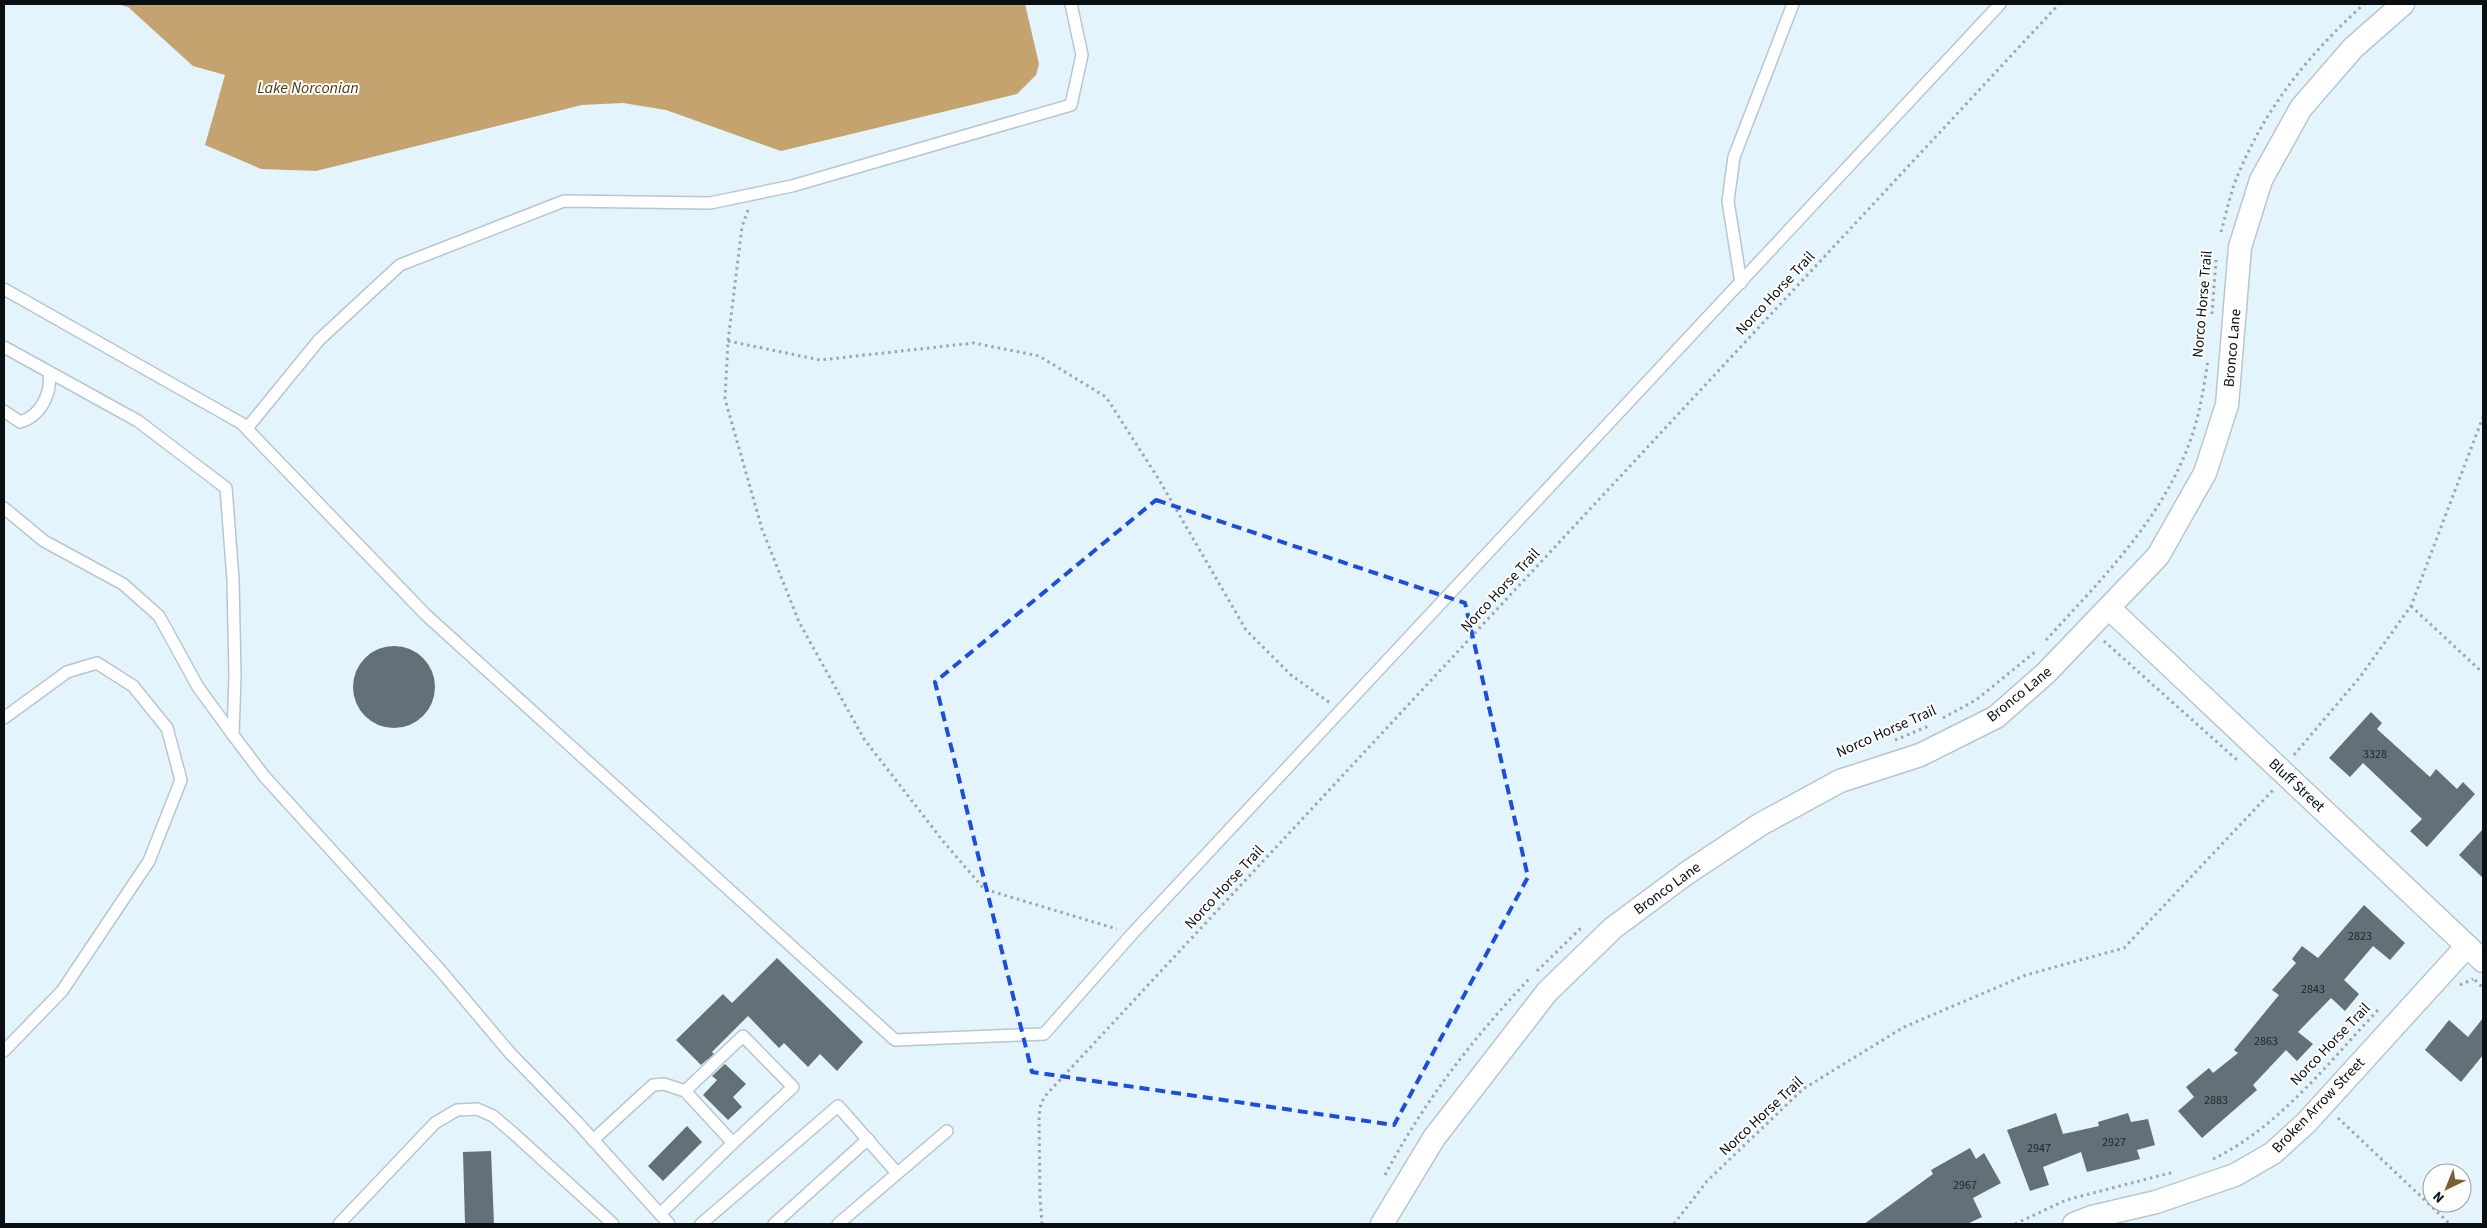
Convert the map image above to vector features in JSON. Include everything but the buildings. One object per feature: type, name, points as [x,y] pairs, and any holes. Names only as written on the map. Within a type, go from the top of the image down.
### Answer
[{"type":"street","name":"Bronco Lane","points":[[1382,1224],[1434,1138],[1541,999],[1613,928],[1687,873],[1761,824],[1840,781],[1920,755],[1996,716],[2046,673],[2110,609],[2158,556],[2205,473],[2227,405],[2240,247],[2261,180],[2301,108],[2353,48],[2403,4]]},
{"type":"street","name":"Bluff Street","points":[[2110,609],[2282,771],[2475,962]]},
{"type":"street","name":"Broken Arrow Street","points":[[2074,1224],[2092,1217],[2156,1202],[2235,1175],[2273,1153],[2475,962]]},
{"type":"lane","points":[[4,289],[248,427],[319,340],[400,265],[564,201],[710,203],[792,186],[1071,105],[1082,55],[1071,4]]},
{"type":"lane","points":[[1741,283],[1728,201],[1734,157],[1793,4]]},
{"type":"lane","points":[[242,424],[426,615],[895,1040],[1044,1034],[1132,934],[2000,4]]},
{"type":"lane","points":[[4,347],[138,421],[226,488],[233,579],[236,676],[233,735]]},
{"type":"lane","points":[[4,411],[20,422],[28,420],[38,410],[49,391],[50,372]]},
{"type":"lane","points":[[4,508],[44,541],[123,584],[159,616],[198,687],[264,776],[440,970],[510,1053],[593,1140],[669,1224]]},
{"type":"lane","points":[[4,718],[67,672],[97,663],[133,686],[166,728],[181,780],[149,862],[62,991],[4,1051]]},
{"type":"lane","points":[[660,1214],[793,1087],[743,1036],[686,1091]]},
{"type":"lane","points":[[593,1140],[653,1085],[664,1084],[686,1091],[733,1143]]},
{"type":"lane","points":[[701,1224],[838,1106],[897,1172]]},
{"type":"lane","points":[[339,1224],[435,1122],[456,1110],[477,1108],[493,1116],[512,1132],[613,1224]]},
{"type":"lane","points":[[838,1224],[897,1172],[947,1132]]},
{"type":"lane","points":[[774,1224],[868,1139]]},
{"type":"path","name":"Norco Horse Trail","points":[[1042,1224],[1040,1198],[1040,1116],[1041,1103],[1046,1095],[2059,4]]},
{"type":"path","name":"Norco Horse Trail","points":[[2219,239],[2239,171],[2271,111],[2295,74],[2312,54],[2364,4]]},
{"type":"path","points":[[754,194],[742,227],[728,341],[725,399],[762,529],[799,622],[864,739],[943,841],[984,889],[1132,934]]},
{"type":"path","name":"Norco Horse Trail","points":[[2212,321],[2217,258]]},
{"type":"path","points":[[728,341],[820,360],[974,343],[1040,356],[1106,397],[1158,478],[1246,630],[1291,675],[1341,712]]},
{"type":"path","name":"Norco Horse Trail","points":[[2042,644],[2148,524],[2165,496],[2196,420],[2209,356]]},
{"type":"path","name":"Norco Horse Trail","points":[[1674,1224],[1708,1181],[1803,1089],[1904,1027],[2026,975],[2124,948],[2272,792],[2282,771],[2360,677],[2411,606],[2483,417]]},
{"type":"path","points":[[2411,606],[2483,673]]},
{"type":"path","points":[[2072,612],[2243,765]]},
{"type":"path","name":"Norco Horse Trail","points":[[1890,742],[1936,722],[1976,700],[2037,651]]},
{"type":"path","points":[[2265,785],[2279,798]]},
{"type":"path","points":[[1382,1181],[1406,1138],[1464,1054],[1515,994],[1564,943],[1589,921]]},
{"type":"path","points":[[2454,992],[2475,962]]},
{"type":"path","name":"Norco Horse Trail","points":[[2209,1161],[2247,1140],[2276,1116],[2380,1008]]},
{"type":"path","points":[[2344,1112],[2337,1119],[2450,1224]]},
{"type":"path","points":[[2015,1224],[2066,1200],[2175,1172]]},
{"type":"highlighted area","points":[[1156,500],[1465,603],[1528,877],[1394,1125],[1032,1072],[935,682]]},
{"type":"water","name":"Lake Norconian","points":[[118,4],[1025,4],[1039,64],[1036,75],[1017,94],[781,151],[666,110],[623,103],[582,105],[316,171],[261,169],[205,145],[225,75],[193,66],[128,7]]}]
